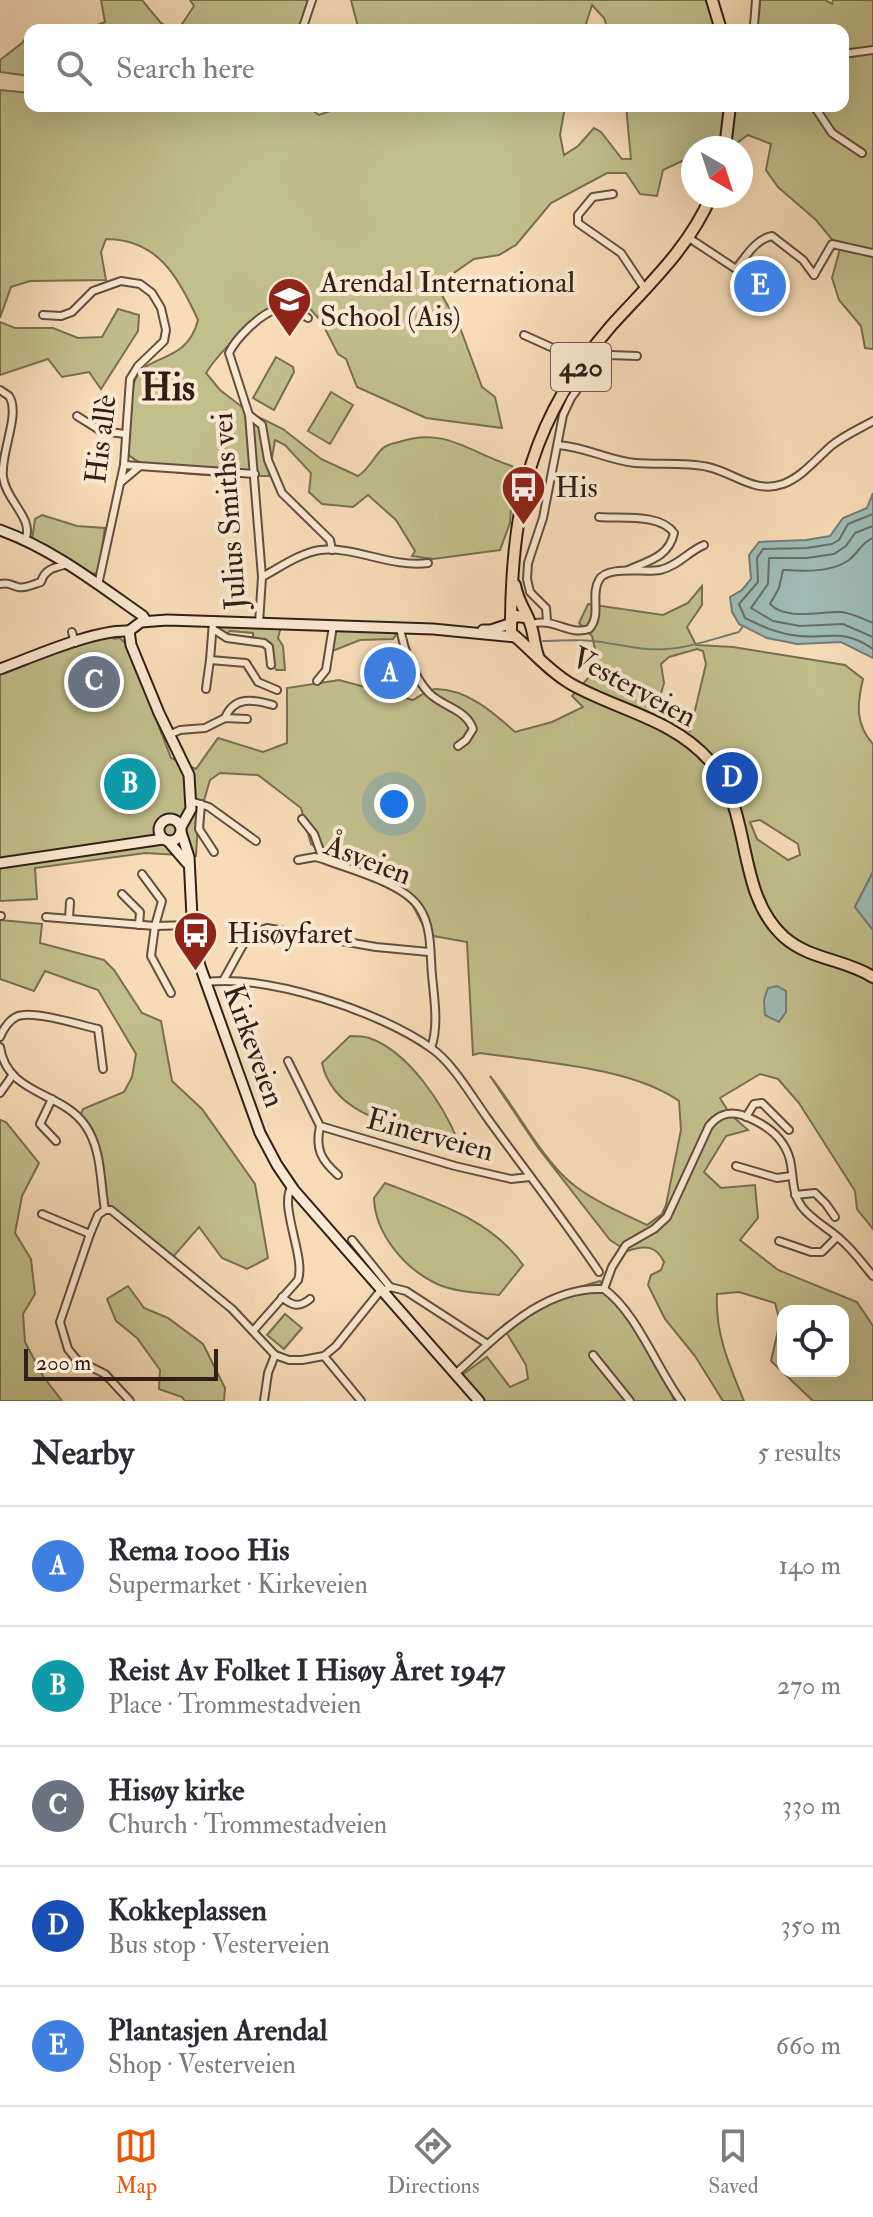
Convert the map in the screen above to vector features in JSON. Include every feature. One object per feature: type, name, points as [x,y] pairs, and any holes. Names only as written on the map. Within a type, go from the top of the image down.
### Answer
[{"type":"main road","points":[[712,0],[719,24]]},
{"type":"main road","points":[[726,136],[729,112]]},
{"type":"main road","name":"Vesterveien","points":[[510,622],[518,512],[528,469],[550,417],[584,362],[689,238],[705,208]]},
{"type":"main road","points":[[0,530],[69,564],[146,621]]},
{"type":"main road","name":"Vesterveien","points":[[512,569],[517,597],[529,623],[539,658]]},
{"type":"main road","points":[[0,669],[75,643],[131,629],[146,621],[400,628],[516,637],[527,635],[529,623],[516,616],[491,630],[471,632]]},
{"type":"main road","name":"420","points":[[510,622],[511,633],[516,637]]},
{"type":"main road","points":[[0,863],[178,838],[196,802],[189,775],[129,640],[131,629]]},
{"type":"main road","name":"Vesterveien","points":[[516,637],[556,674],[573,685],[684,737],[719,771],[732,798],[758,898],[769,921],[794,945],[873,977]]},
{"type":"main road","points":[[118,846],[142,838],[196,802]]},
{"type":"main road","points":[[172,819],[181,830]]},
{"type":"main road","points":[[161,824],[160,833],[174,845],[189,866]]},
{"type":"main road","name":"Kirkeveien","points":[[181,830],[189,866],[196,950],[270,1155],[292,1186],[479,1401]]},
{"type":"street","points":[[304,24],[312,0]]},
{"type":"street","points":[[754,24],[756,0]]},
{"type":"street","points":[[849,53],[873,50]]},
{"type":"street","points":[[818,112],[832,133],[862,153]]},
{"type":"street","points":[[613,194],[593,197],[578,215],[578,223],[621,253],[645,289]]},
{"type":"street","points":[[689,238],[736,269],[766,236],[772,236],[803,260],[814,275],[832,244],[873,253]]},
{"type":"street","name":"His allè","points":[[43,315],[61,316],[72,312],[93,291],[121,281],[140,284],[152,293],[161,308],[166,330],[164,341],[138,366],[130,379],[124,465],[98,585]]},
{"type":"street","name":"Julius Smiths vei","points":[[259,623],[262,577],[249,415],[229,353],[230,348],[263,317],[278,309],[308,318]]},
{"type":"street","points":[[524,335],[584,362]]},
{"type":"street","points":[[547,621],[546,608],[530,592],[528,563],[543,518],[563,415],[571,398],[598,361],[610,355],[637,356]]},
{"type":"street","points":[[0,390],[13,401],[14,411],[6,442],[4,481],[10,498],[26,522],[28,533],[25,540]]},
{"type":"street","points":[[249,415],[262,425],[268,460],[282,493],[330,540],[332,550]]},
{"type":"street","points":[[77,416],[101,431],[125,434]]},
{"type":"street","points":[[558,445],[580,446],[612,459],[633,463],[707,467],[740,482],[772,487],[799,475],[833,445],[873,421]]},
{"type":"street","points":[[124,465],[255,474]]},
{"type":"street","points":[[120,483],[139,467]]},
{"type":"street","points":[[599,517],[654,521],[665,524],[674,533],[666,552],[625,571]]},
{"type":"street","points":[[529,623],[547,621],[576,631],[589,629],[595,616],[597,582],[607,573],[661,570],[683,561],[704,545]]},
{"type":"street","points":[[262,577],[308,554],[332,550],[408,564],[428,563]]},
{"type":"street","points":[[1,584],[9,583],[22,588],[41,582],[49,569],[69,564]]},
{"type":"street","points":[[206,689],[213,625]]},
{"type":"street","points":[[213,625],[227,638],[264,643],[269,647],[271,665]]},
{"type":"street","points":[[317,681],[325,674],[333,626]]},
{"type":"street","points":[[400,628],[411,662],[429,692],[469,719],[473,729],[458,746]]},
{"type":"street","points":[[72,632],[75,643]]},
{"type":"street","points":[[210,660],[246,663],[258,682],[277,690]]},
{"type":"street","points":[[225,718],[232,705],[239,701],[257,700],[273,705]]},
{"type":"street","points":[[169,735],[180,730],[205,728],[225,718],[247,719]]},
{"type":"street","points":[[732,798],[750,794]]},
{"type":"street","points":[[196,802],[225,817],[256,841]]},
{"type":"street","points":[[196,802],[199,829],[214,852]]},
{"type":"street","points":[[302,819],[314,834],[323,859]]},
{"type":"street","name":"Åsveien","points":[[298,860],[323,859],[399,889],[421,909],[428,930],[435,1024],[431,1048]]},
{"type":"street","points":[[142,874],[162,901],[151,956],[171,993]]},
{"type":"street","points":[[122,894],[140,912],[139,925]]},
{"type":"street","points":[[69,919],[70,902]]},
{"type":"street","points":[[46,917],[155,926],[192,925]]},
{"type":"street","points":[[223,981],[249,934],[267,928],[376,947],[429,952]]},
{"type":"street","points":[[206,982],[223,981],[273,988],[345,1004],[431,1048],[460,1080],[599,1272]]},
{"type":"street","points":[[0,1037],[16,1016],[28,1014],[98,1029],[103,1069]]},
{"type":"street","points":[[0,1047],[12,1076],[31,1090],[71,1108],[93,1137],[105,1210]]},
{"type":"street","name":"Einerveien","points":[[288,1061],[320,1126],[318,1149],[323,1161],[338,1175]]},
{"type":"street","points":[[0,1093],[12,1076]]},
{"type":"street","points":[[52,1099],[40,1124],[56,1141]]},
{"type":"street","points":[[746,1117],[754,1104],[762,1103],[789,1130]]},
{"type":"street","points":[[604,1289],[612,1267],[626,1245],[654,1229],[667,1217],[709,1126],[725,1114],[746,1117],[776,1134],[785,1146],[795,1195],[806,1211],[837,1237],[873,1276]]},
{"type":"street","name":"Einerveien","points":[[320,1126],[455,1166],[511,1179],[530,1177]]},
{"type":"street","points":[[736,1166],[777,1178],[791,1176]]},
{"type":"street","points":[[253,1331],[300,1275],[288,1195],[292,1186]]},
{"type":"street","points":[[795,1195],[815,1193],[835,1217]]},
{"type":"street","points":[[130,1401],[118,1384],[77,1360],[68,1349],[60,1322],[90,1234],[98,1215],[105,1210],[111,1210],[232,1309],[275,1355],[289,1360],[324,1356],[385,1290]]},
{"type":"street","points":[[42,1214],[90,1234]]},
{"type":"street","points":[[779,1241],[811,1252],[822,1252],[837,1237]]},
{"type":"street","points":[[352,1240],[385,1290],[416,1296],[486,1343]]},
{"type":"street","points":[[455,1374],[486,1343],[522,1316],[547,1302],[577,1291],[604,1289],[624,1308],[664,1378],[681,1401]]},
{"type":"street","points":[[282,1297],[296,1306],[310,1299]]},
{"type":"street","points":[[264,1401],[268,1373],[275,1355]]},
{"type":"street","points":[[593,1355],[630,1401]]},
{"type":"street","points":[[324,1356],[361,1401]]},
{"type":"shaded area","points":[[101,0],[142,0],[163,24],[100,24],[105,22]]},
{"type":"shaded area","points":[[190,0],[311,0],[302,24],[182,24],[194,6]]},
{"type":"shaded area","points":[[351,0],[712,0],[722,24],[606,24],[592,5],[586,24],[357,24]]},
{"type":"shaded area","points":[[760,0],[825,0],[832,4],[833,0],[873,0],[873,349],[865,348],[861,326],[839,300],[832,278],[840,249],[816,220],[778,187],[766,170],[771,144],[748,135],[681,136],[681,161],[663,170],[657,196],[640,194],[626,173],[607,173],[551,203],[516,245],[499,255],[474,259],[451,275],[440,292],[459,325],[482,387],[495,397],[502,428],[426,418],[357,387],[346,359],[338,354],[321,321],[305,303],[280,307],[260,318],[229,345],[206,373],[220,390],[250,413],[283,429],[321,459],[358,476],[384,448],[415,438],[430,437],[457,443],[512,466],[510,523],[500,550],[433,559],[412,556],[415,551],[396,520],[368,495],[353,507],[322,504],[309,492],[311,473],[285,445],[275,440],[269,476],[173,472],[154,468],[127,453],[131,399],[139,373],[184,345],[198,320],[174,276],[153,254],[140,246],[106,239],[101,252],[106,280],[30,281],[11,287],[0,318],[0,90],[24,92],[24,112],[315,112],[319,115],[328,112],[564,112],[560,135],[564,155],[578,146],[594,128],[601,132],[622,159],[631,159],[627,112],[849,112],[849,24],[755,24]]},
{"type":"shaded area","points":[[24,40],[24,75],[0,72],[0,60]]},
{"type":"shaded area","points":[[118,309],[139,315],[138,331],[101,389],[89,372],[62,377],[48,359],[0,375],[0,322],[15,328],[53,328],[78,338],[102,337]]},
{"type":"shaded area","points":[[276,357],[293,367],[294,372],[274,410],[253,398]]},
{"type":"shaded area","points":[[331,392],[353,405],[330,444],[308,431]]},
{"type":"shaded area","points":[[42,515],[77,526],[105,528],[98,574],[32,540],[35,519]]},
{"type":"shaded area","points":[[702,586],[702,605],[687,627],[696,645],[733,647],[845,665],[863,679],[860,721],[873,744],[873,872],[855,907],[873,930],[873,1229],[857,1209],[855,1191],[799,1103],[778,1079],[760,1074],[720,1098],[730,1114],[748,1130],[726,1136],[704,1172],[721,1188],[755,1185],[758,1218],[740,1240],[778,1270],[857,1302],[873,1326],[873,1401],[813,1401],[788,1377],[849,1377],[849,1305],[777,1305],[777,1311],[775,1303],[739,1292],[717,1294],[721,1336],[744,1401],[723,1401],[695,1356],[665,1319],[648,1285],[651,1275],[661,1270],[664,1262],[661,1256],[649,1248],[627,1251],[610,1240],[539,1149],[490,1076],[563,1176],[592,1197],[647,1225],[662,1214],[666,1205],[681,1130],[679,1101],[636,1080],[610,1073],[480,1053],[473,1055],[467,942],[428,935],[410,900],[378,880],[343,865],[311,844],[301,808],[258,775],[220,773],[210,780],[198,821],[196,856],[145,853],[35,868],[37,899],[0,901],[0,664],[3,670],[112,635],[114,639],[120,638],[128,646],[171,758],[196,769],[218,738],[263,752],[287,743],[287,688],[339,680],[413,700],[433,689],[458,693],[489,710],[515,732],[552,722],[583,707],[572,696],[599,666],[592,636],[579,623],[588,604],[663,615],[688,603]],"holes":[[[697,649],[703,651],[706,664],[690,731],[661,711],[659,700],[664,683],[661,664],[669,657]],[[760,820],[798,844],[800,855],[788,860],[757,839],[750,822]]]},
{"type":"shaded area","points":[[218,627],[281,627],[278,638],[283,646],[285,670],[276,670],[271,649],[253,639],[253,633],[230,631],[226,634]]},
{"type":"shaded area","points":[[333,629],[393,631],[396,635],[393,639],[360,640],[330,652]]},
{"type":"shaded area","points":[[0,920],[42,924],[40,943],[104,960],[142,1013],[161,1021],[172,1081],[202,1109],[255,1184],[268,1258],[247,1269],[222,1258],[199,1227],[173,1257],[100,1201],[101,1189],[92,1136],[78,1121],[83,1109],[124,1092],[132,1077],[136,1054],[98,990],[45,971],[34,991],[0,979]]},
{"type":"shaded area","points":[[350,1036],[367,1037],[397,1054],[434,1096],[458,1141],[376,1118],[342,1098],[330,1083],[322,1063]]},
{"type":"shaded area","points":[[0,1120],[6,1122],[39,1163],[22,1196],[15,1233],[31,1259],[35,1294],[23,1314],[25,1342],[43,1376],[62,1401],[0,1401]]},
{"type":"shaded area","points":[[385,1183],[442,1205],[479,1224],[510,1249],[523,1265],[499,1295],[451,1289],[425,1277],[403,1260],[380,1225],[374,1198]]},
{"type":"shaded area","points":[[600,1281],[624,1306],[659,1358],[674,1401],[479,1401],[459,1377],[487,1357],[510,1387],[528,1379],[526,1365],[506,1332],[529,1309],[563,1292]]},
{"type":"shaded area","points":[[128,1286],[144,1308],[168,1318],[203,1344],[225,1388],[224,1401],[185,1401],[159,1389],[160,1370],[137,1338],[116,1321],[107,1299]]},
{"type":"shaded area","points":[[285,1314],[302,1328],[284,1349],[267,1335]]},
{"type":"shaded area","points":[[777,1335],[777,1367],[771,1361]]},
{"type":"water","points":[[873,493],[873,658],[841,642],[797,644],[767,638],[739,624],[732,612],[730,597],[742,590],[751,579],[749,555],[759,542],[830,536],[843,518],[867,508]]},
{"type":"water","points":[[873,872],[873,930],[855,907]]},
{"type":"water","points":[[777,986],[786,991],[786,1012],[779,1022],[765,1015],[764,1000],[768,988]]},
{"type":"waterway","points":[[543,641],[587,640],[667,649],[739,632],[743,626]]},
{"type":"place","name":"Plantasjen Arendal","points":[[760,286]]},
{"type":"place","name":"Arendal International School (Ais)","points":[[289,338]]},
{"type":"place","name":"His","points":[[524,526]]},
{"type":"place","name":"Rema 1000 His","points":[[390,673]]},
{"type":"place","name":"Hisøy kirke","points":[[94,682]]},
{"type":"place","name":"Kokkeplassen","points":[[732,778]]},
{"type":"place","name":"Reist Av Folket I Hisøy Året 1947","points":[[130,784]]},
{"type":"place","name":"Hisøyfaret","points":[[196,972]]},
{"type":"district","name":"His","points":[[168,388]]}]
